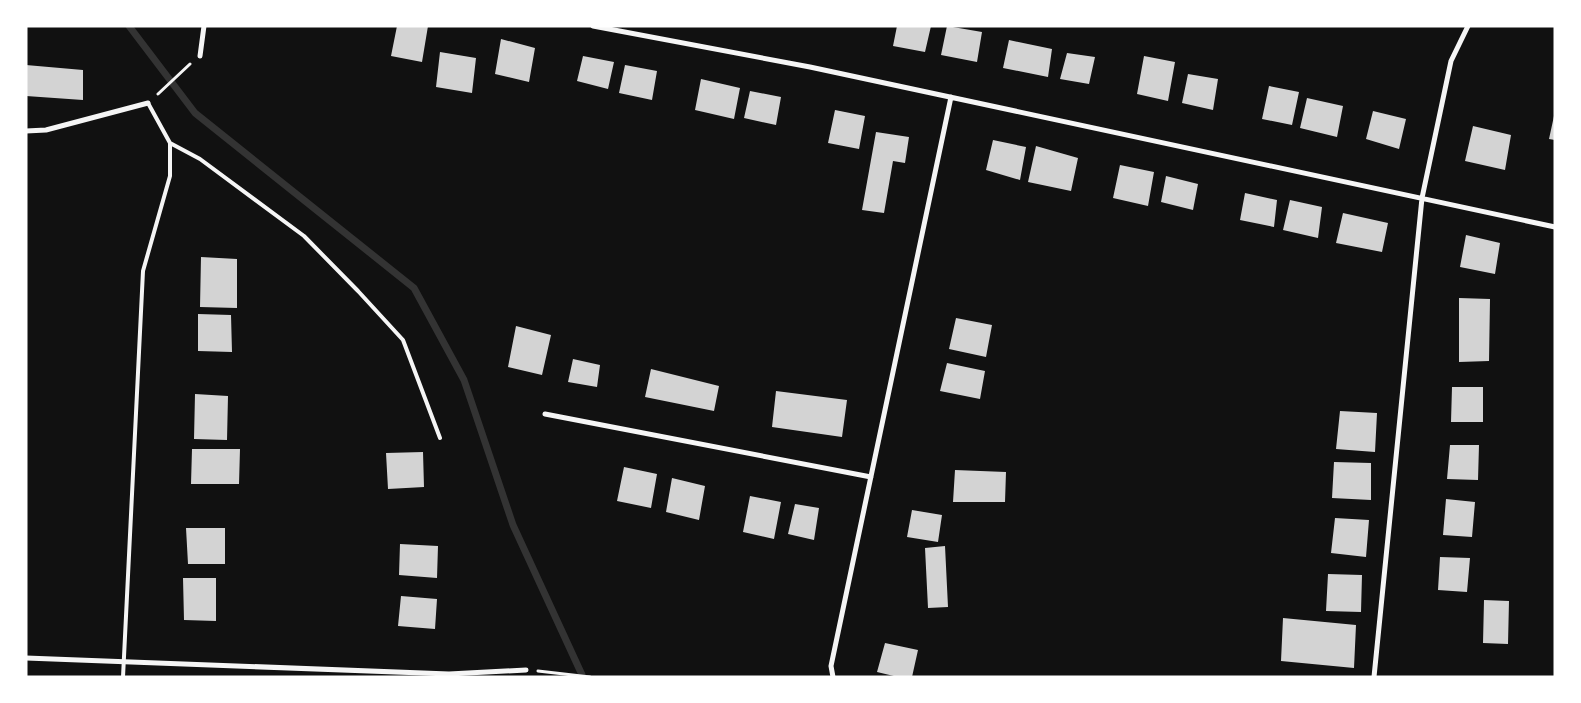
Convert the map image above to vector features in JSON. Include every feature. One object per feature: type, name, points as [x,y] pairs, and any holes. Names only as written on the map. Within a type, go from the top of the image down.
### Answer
[{"type":"street","points":[[200,56],[204,26]]},
{"type":"street","points":[[593,26],[810,67],[1555,227]]},
{"type":"street","points":[[1374,677],[1422,198],[1451,61],[1468,26]]},
{"type":"street","points":[[833,677],[830,666],[951,97]]},
{"type":"street","points":[[26,131],[46,130],[148,103]]},
{"type":"street","points":[[545,414],[871,477]]},
{"type":"street","points":[[26,658],[449,675],[526,670]]},
{"type":"lane","points":[[122,677],[143,271],[170,176],[170,143],[148,103]]},
{"type":"lane","points":[[170,143],[200,159],[304,236],[403,340],[440,438]]},
{"type":"path","points":[[154,98],[200,56]]},
{"type":"path","points":[[526,670],[590,677]]},
{"type":"building","points":[[397,26],[428,26],[422,62],[391,56]]},
{"type":"building","points":[[897,26],[931,26],[925,52],[893,46]]},
{"type":"building","points":[[947,26],[982,32],[977,62],[941,55]]},
{"type":"building","points":[[501,39],[535,48],[529,82],[495,74]]},
{"type":"building","points":[[1009,40],[1052,49],[1048,77],[1003,68]]},
{"type":"building","points":[[440,52],[476,58],[472,93],[436,87]]},
{"type":"building","points":[[1067,53],[1095,57],[1089,84],[1060,79]]},
{"type":"building","points":[[583,56],[614,62],[608,89],[577,81]]},
{"type":"building","points":[[1144,56],[1175,62],[1168,101],[1137,94]]},
{"type":"building","points":[[26,65],[83,70],[83,100],[26,96]]},
{"type":"building","points":[[625,65],[657,71],[652,100],[619,93]]},
{"type":"building","points":[[1188,74],[1218,79],[1213,110],[1182,103]]},
{"type":"building","points":[[701,79],[740,88],[734,119],[695,110]]},
{"type":"building","points":[[1269,86],[1299,92],[1292,125],[1262,119]]},
{"type":"building","points":[[750,91],[781,97],[776,125],[744,118]]},
{"type":"building","points":[[1307,98],[1343,106],[1337,137],[1300,128]]},
{"type":"building","points":[[835,110],[865,116],[859,149],[828,143]]},
{"type":"building","points":[[1373,111],[1406,119],[1399,149],[1366,139]]},
{"type":"building","points":[[1555,117],[1555,140],[1549,139]]},
{"type":"building","points":[[1473,126],[1511,135],[1505,170],[1465,161]]},
{"type":"building","points":[[876,132],[909,137],[905,163],[893,161],[884,213],[862,210]]},
{"type":"building","points":[[993,140],[1026,147],[1020,180],[986,170]]},
{"type":"building","points":[[1036,146],[1078,158],[1071,191],[1028,182]]},
{"type":"building","points":[[1120,165],[1154,172],[1148,206],[1113,198]]},
{"type":"building","points":[[1166,176],[1198,184],[1193,210],[1161,202]]},
{"type":"building","points":[[1245,193],[1277,200],[1274,227],[1240,220]]},
{"type":"building","points":[[1290,200],[1322,207],[1318,238],[1283,230]]},
{"type":"building","points":[[1343,213],[1388,223],[1382,252],[1336,243]]},
{"type":"building","points":[[1466,235],[1500,243],[1495,274],[1460,267]]},
{"type":"building","points":[[201,257],[237,259],[237,308],[200,307]]},
{"type":"building","points":[[1459,298],[1490,299],[1489,361],[1459,362]]},
{"type":"building","points":[[198,314],[231,315],[232,352],[198,351]]},
{"type":"building","points":[[956,318],[992,325],[986,357],[949,349]]},
{"type":"building","points":[[516,326],[551,335],[542,375],[508,367]]},
{"type":"building","points":[[573,359],[600,365],[597,387],[568,382]]},
{"type":"building","points":[[947,363],[985,371],[980,399],[940,391]]},
{"type":"building","points":[[651,369],[719,386],[714,411],[645,397]]},
{"type":"building","points":[[1452,387],[1483,387],[1483,422],[1451,422]]},
{"type":"building","points":[[776,391],[847,400],[842,437],[772,427]]},
{"type":"building","points":[[195,394],[228,396],[227,440],[194,439]]},
{"type":"building","points":[[1340,411],[1377,413],[1375,452],[1336,449]]},
{"type":"building","points":[[1450,445],[1479,445],[1478,480],[1447,479]]},
{"type":"building","points":[[192,449],[240,449],[239,484],[191,484]]},
{"type":"building","points":[[423,452],[424,487],[388,489],[386,453]]},
{"type":"building","points":[[1334,462],[1371,463],[1371,500],[1332,498]]},
{"type":"building","points":[[624,467],[657,474],[651,508],[617,501]]},
{"type":"building","points":[[955,470],[1006,472],[1005,502],[953,502]]},
{"type":"building","points":[[672,478],[705,486],[699,520],[666,512]]},
{"type":"building","points":[[750,496],[781,502],[774,539],[743,532]]},
{"type":"building","points":[[1446,499],[1475,502],[1472,537],[1443,535]]},
{"type":"building","points":[[795,504],[819,508],[814,540],[788,534]]},
{"type":"building","points":[[912,510],[942,515],[938,542],[907,537]]},
{"type":"building","points":[[1335,518],[1369,520],[1366,557],[1331,553]]},
{"type":"building","points":[[186,528],[225,528],[225,564],[188,564]]},
{"type":"building","points":[[400,544],[438,546],[437,578],[399,575]]},
{"type":"building","points":[[945,546],[948,607],[928,608],[925,548]]},
{"type":"building","points":[[1440,557],[1470,558],[1467,592],[1438,590]]},
{"type":"building","points":[[1328,574],[1362,575],[1361,612],[1326,611]]},
{"type":"building","points":[[183,578],[216,578],[216,621],[184,620]]},
{"type":"building","points":[[401,596],[437,599],[435,629],[398,626]]},
{"type":"building","points":[[1484,600],[1509,601],[1508,644],[1483,643]]},
{"type":"building","points":[[1283,618],[1356,625],[1354,668],[1281,661]]},
{"type":"building","points":[[885,643],[918,650],[912,677],[898,677],[877,672]]},
{"type":"waterway","points":[[129,26],[195,113],[414,288],[464,380],[513,525],[583,677]]}]
